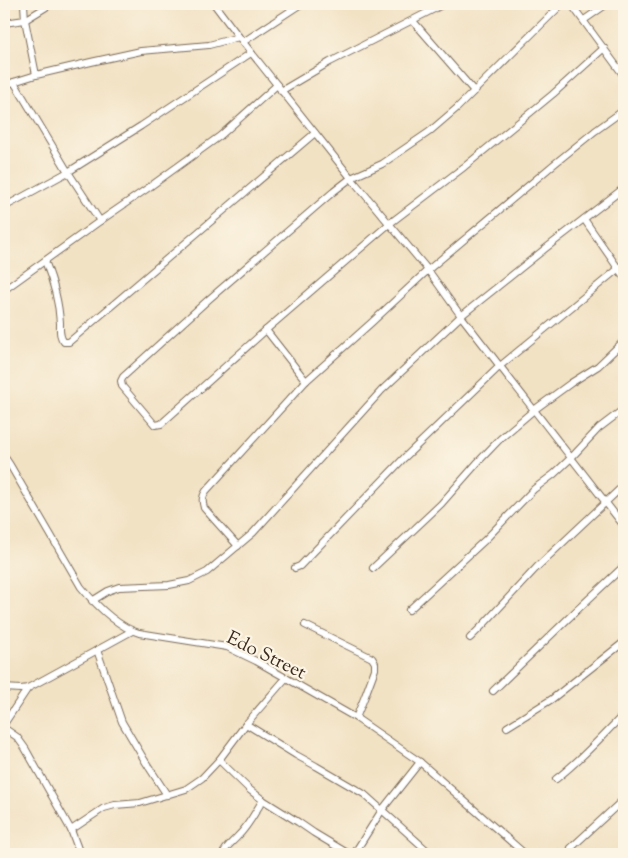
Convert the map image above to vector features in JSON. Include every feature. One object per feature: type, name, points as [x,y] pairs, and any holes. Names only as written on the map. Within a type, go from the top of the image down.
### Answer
[{"type":"street","points":[[24,4],[36,75]]},
{"type":"street","points":[[4,23],[26,20],[51,4]]},
{"type":"street","points":[[214,4],[279,88],[428,270],[461,316],[624,526]]},
{"type":"street","points":[[4,85],[36,75],[141,51],[241,40],[301,4]]},
{"type":"street","points":[[4,290],[220,136],[279,88],[444,4]]},
{"type":"street","points":[[562,4],[457,108],[429,132],[382,164],[352,178],[319,203],[208,300],[123,378],[121,381],[122,386],[155,425],[161,424],[389,224],[464,167],[604,48]]},
{"type":"street","points":[[571,4],[604,48],[621,66],[624,76]]},
{"type":"street","points":[[584,20],[607,4]]},
{"type":"street","points":[[412,20],[474,91]]},
{"type":"street","points":[[4,207],[68,172],[251,53]]},
{"type":"street","points":[[14,82],[100,221]]},
{"type":"street","points":[[238,546],[204,508],[203,496],[306,381],[428,270],[553,164],[595,130],[624,110]]},
{"type":"street","points":[[45,261],[54,286],[61,338],[64,342],[69,342],[315,132]]},
{"type":"street","points":[[92,601],[108,591],[119,587],[169,585],[189,580],[208,572],[253,533],[382,390],[461,316],[624,188]]},
{"type":"street","points":[[584,219],[622,267],[624,277]]},
{"type":"street","points":[[295,568],[300,566],[404,458],[500,366],[622,267]]},
{"type":"street","points":[[266,330],[306,381]]},
{"type":"street","points":[[373,568],[441,504],[500,439],[534,410],[598,366],[624,341]]},
{"type":"street","points":[[409,610],[485,540],[534,489],[571,458],[599,428],[624,409]]},
{"type":"street","name":"Edo Street","points":[[4,456],[81,587],[92,601],[116,621],[132,631],[199,644],[227,647],[256,661],[356,718],[420,762],[521,853]]},
{"type":"street","points":[[470,638],[537,567],[624,485]]},
{"type":"street","points":[[493,691],[624,566]]},
{"type":"street","points":[[305,625],[372,658],[375,663],[375,669],[366,696],[356,718]]},
{"type":"street","points":[[4,688],[28,688],[132,631]]},
{"type":"street","points":[[507,727],[552,699],[624,642]]},
{"type":"street","points":[[96,650],[122,722],[167,795]]},
{"type":"street","points":[[71,830],[104,808],[140,803],[167,795],[186,789],[202,778],[286,678]]},
{"type":"street","points":[[4,724],[28,688]]},
{"type":"street","points":[[556,779],[580,759],[624,714]]},
{"type":"street","points":[[246,724],[364,794],[431,854]]},
{"type":"street","points":[[4,728],[16,737],[25,748],[71,830],[80,854]]},
{"type":"street","points":[[219,760],[263,800],[349,854]]},
{"type":"street","points":[[354,854],[382,810],[420,762]]},
{"type":"street","points":[[572,848],[624,799]]},
{"type":"street","points":[[223,854],[231,842],[245,828],[263,800]]}]
